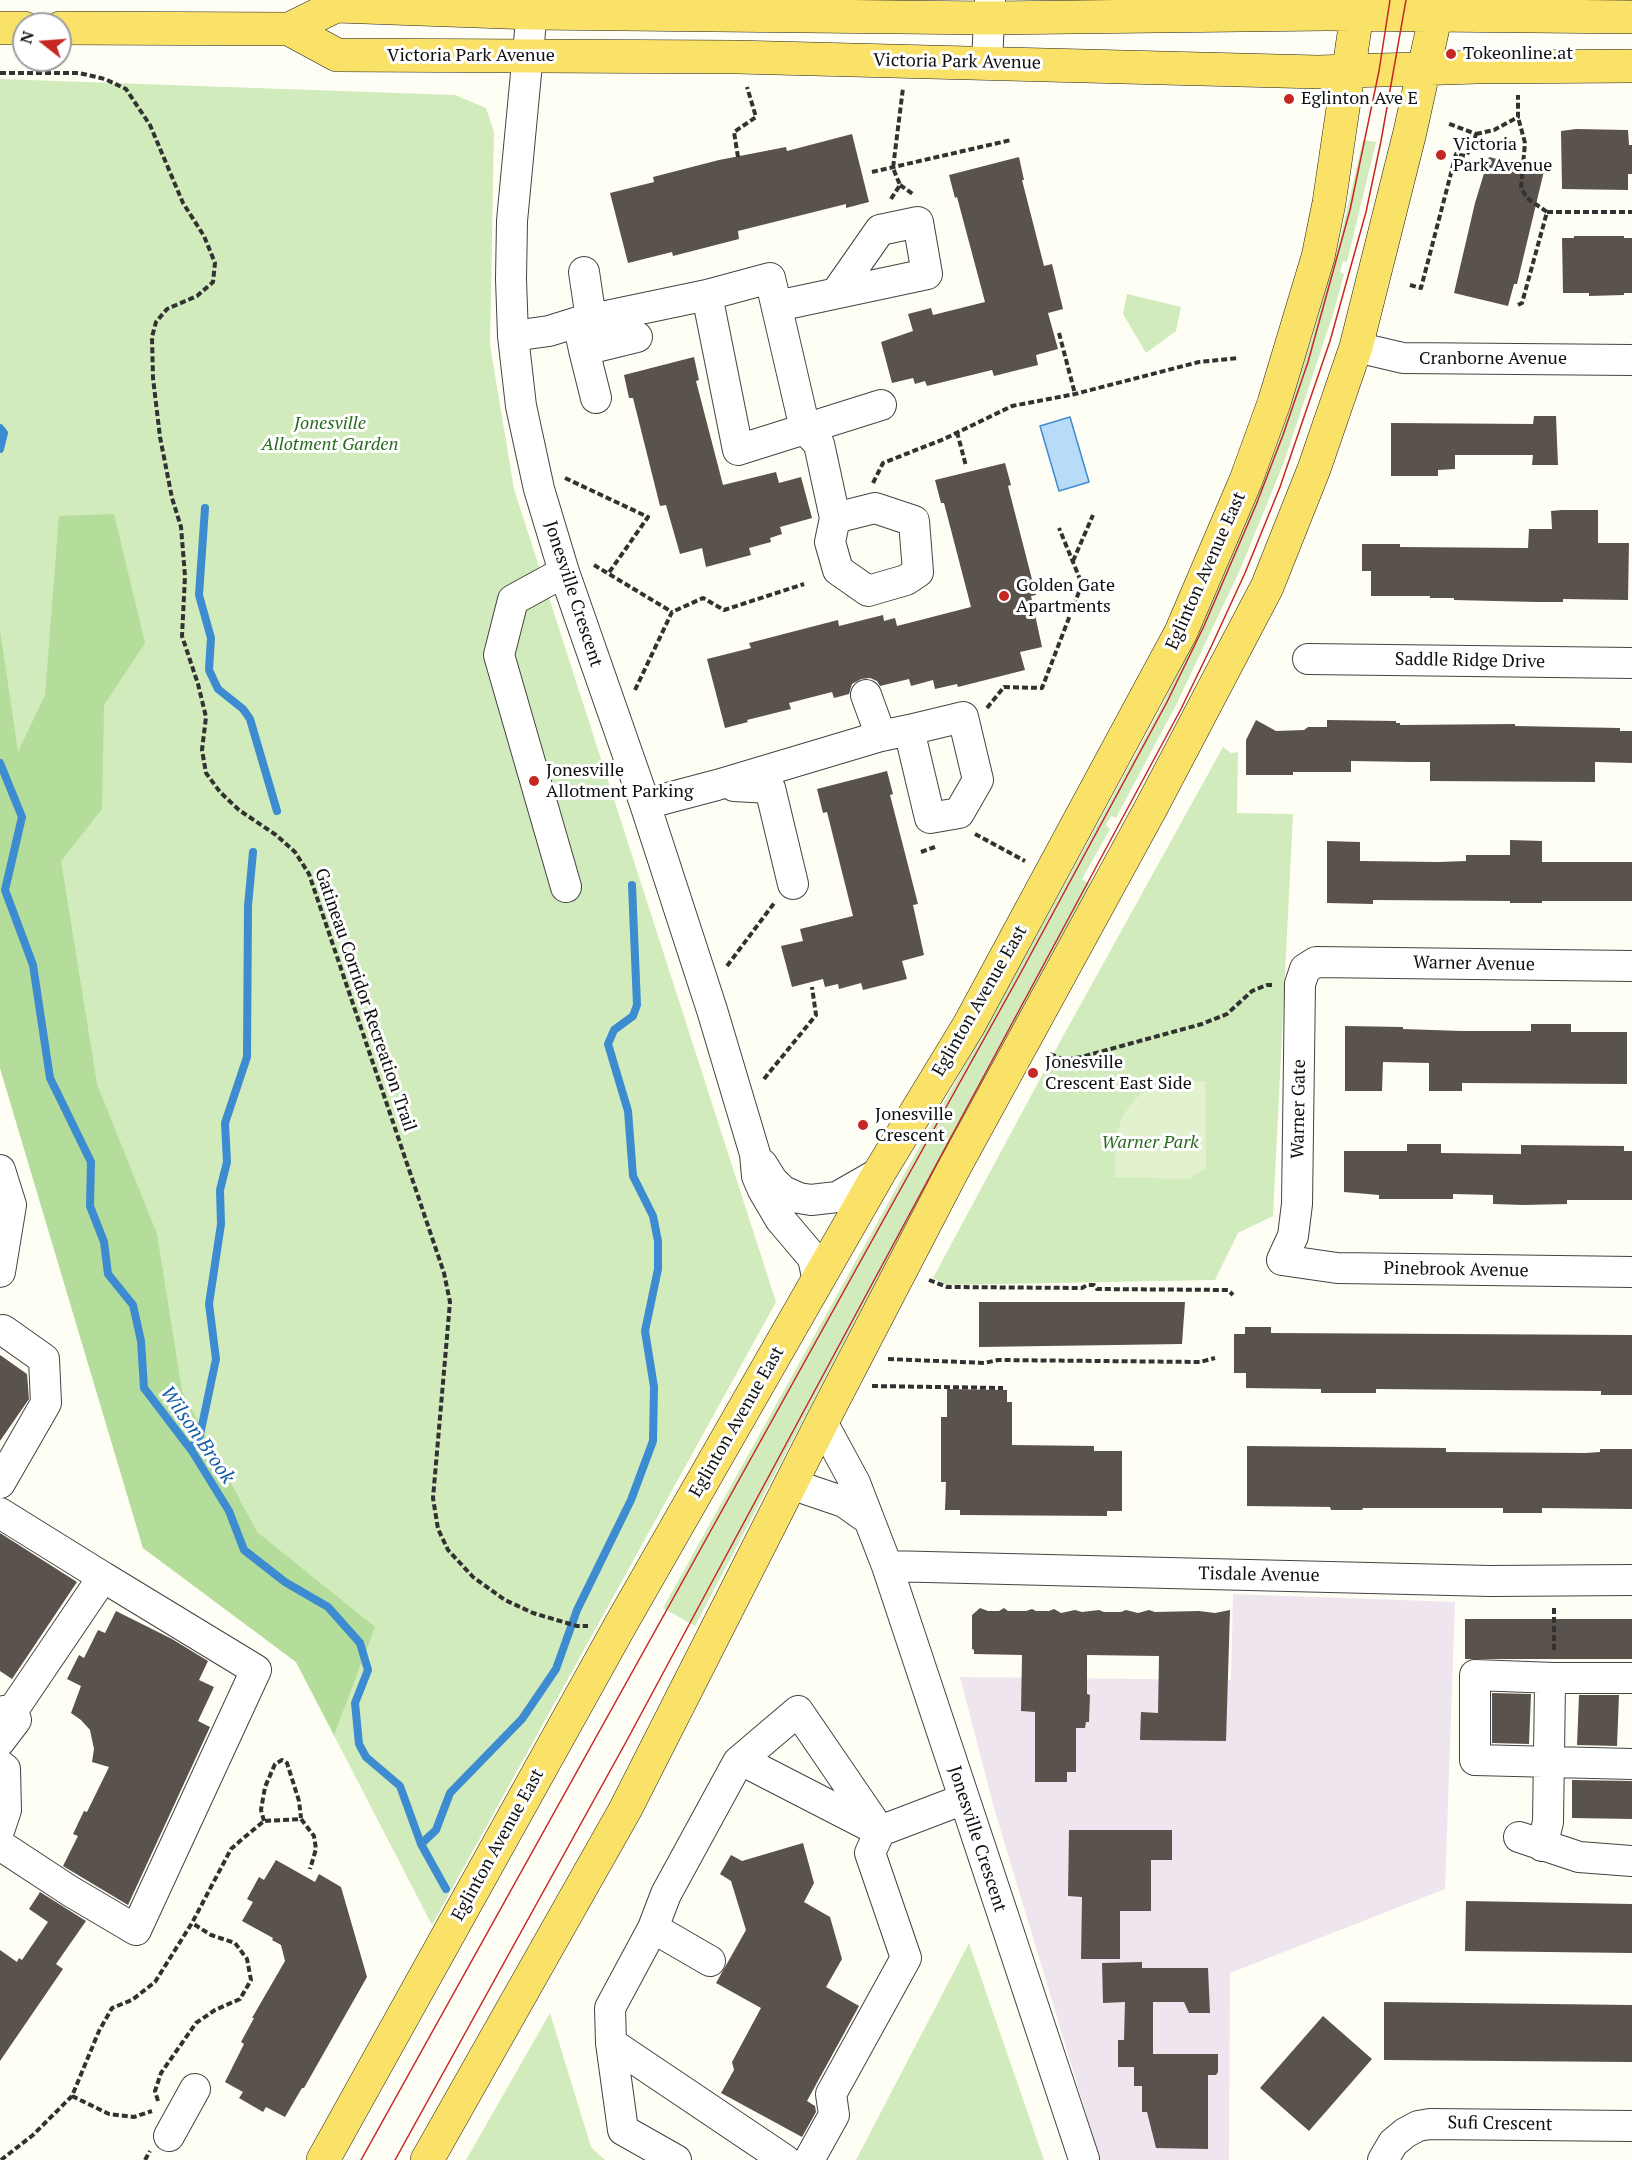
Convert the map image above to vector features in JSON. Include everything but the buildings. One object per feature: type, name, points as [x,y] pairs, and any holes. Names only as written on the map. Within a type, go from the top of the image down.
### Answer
[{"type":"main road","name":"Victoria Park Avenue","points":[[72,28],[289,29],[336,6],[989,9],[1358,7],[1438,8],[1632,17]]},
{"type":"main road","name":"Eglinton Avenue East","points":[[323,2160],[621,1624],[879,1173],[969,1025],[1181,632],[1246,480],[1274,403],[1318,257],[1329,203],[1358,7]]},
{"type":"main road","points":[[427,2160],[625,1810],[953,1170],[1152,806],[1267,587],[1314,468],[1356,347],[1438,8]]},
{"type":"main road","name":"Victoria Park Avenue","points":[[289,29],[338,55],[736,57],[1348,72],[1632,66]]},
{"type":"street","name":"Jonesville Crescent","points":[[533,6],[512,221],[513,336],[523,416],[539,489],[564,572],[645,804],[712,1010],[755,1154],[757,1176],[780,1219],[813,1258],[818,1281]]},
{"type":"street","points":[[987,62],[989,9]]},
{"type":"street","points":[[584,272],[584,330],[596,398]]},
{"type":"street","points":[[584,330],[770,278],[804,429],[819,444],[835,518]]},
{"type":"street","points":[[777,306],[836,293]]},
{"type":"street","points":[[707,294],[738,450],[881,405]]},
{"type":"street","points":[[513,336],[549,331],[584,330],[637,337]]},
{"type":"street","name":"Cranborne Avenue","points":[[1356,347],[1403,358],[1632,360]]},
{"type":"street","points":[[564,572],[513,600],[499,655],[566,887]]},
{"type":"street","name":"Saddle Ridge Drive","points":[[1308,659],[1632,663]]},
{"type":"street","points":[[645,804],[895,733],[866,695]]},
{"type":"street","points":[[717,785],[770,788],[820,773]]},
{"type":"street","points":[[770,788],[793,884]]},
{"type":"street","name":"Warner Avenue","points":[[1308,973],[1632,966]]},
{"type":"street","name":"Warner Gate","points":[[1282,1260],[1293,1236],[1297,1204],[1308,973]]},
{"type":"street","name":"Jonesville Crescent","points":[[755,1154],[772,1180],[783,1191],[811,1200],[837,1197],[879,1173]]},
{"type":"street","points":[[1,1177],[11,1205],[1,1256]]},
{"type":"street","name":"Pinebrook Avenue","points":[[1282,1260],[1337,1268],[1632,1272]]},
{"type":"street","points":[[0,1483],[9,1447],[46,1403],[44,1359],[3,1330]]},
{"type":"street","name":"Jonesville Crescent","points":[[822,1422],[855,1483],[887,1566],[1084,2159]]},
{"type":"street","points":[[791,1484],[844,1502],[868,1519]]},
{"type":"street","points":[[0,1513],[256,1670],[136,1930],[70,1891],[0,1845]]},
{"type":"street","name":"Tisdale Avenue","points":[[887,1566],[1478,1581],[1632,1580]]},
{"type":"street","points":[[0,1741],[16,1720],[7,1713],[103,1577]]},
{"type":"street","points":[[1554,1670],[1550,1685],[1548,1822],[1531,1841],[1579,1857],[1632,1861]]},
{"type":"street","points":[[1632,1678],[1554,1670],[1475,1675],[1475,1760],[1632,1764]]},
{"type":"street","points":[[676,2160],[623,2130],[610,2043],[610,2008],[653,1928],[666,1894],[741,1760],[798,1711],[880,1831]]},
{"type":"street","points":[[741,1760],[880,1831]]},
{"type":"street","points":[[0,1765],[5,1769],[6,1810],[0,1828]]},
{"type":"street","points":[[809,2160],[834,2115],[831,2094],[906,1958],[870,1853],[880,1831],[964,1799]]},
{"type":"street","points":[[653,1928],[710,1961]]},
{"type":"street","points":[[610,2043],[785,2160]]},
{"type":"street","points":[[160,2143],[195,2089]]},
{"type":"street","name":"Sufi Crescent","points":[[1383,2160],[1393,2143],[1418,2126],[1430,2124],[1632,2126]]},
{"type":"path","name":"Gatineau Corridor Recreation Trail","points":[[0,73],[79,73],[105,79],[126,89],[150,125],[183,203],[204,236],[215,263],[213,282],[197,296],[167,309],[156,322],[152,337],[153,378],[160,437],[171,498],[182,527],[185,576],[182,636],[206,717],[202,750],[206,773],[220,792],[239,810],[276,835],[295,852],[309,874],[444,1273],[450,1302],[433,1498],[438,1529],[448,1550],[473,1577],[505,1600],[533,1613],[576,1626],[621,1624]]},
{"type":"path","points":[[888,203],[900,185],[893,168],[903,83]]},
{"type":"path","points":[[1518,86],[1518,117],[1525,143],[1521,188],[1527,198],[1547,212],[1632,212]]},
{"type":"path","points":[[738,157],[734,132],[756,117],[747,87]]},
{"type":"path","points":[[1447,123],[1476,134],[1494,130],[1518,117]]},
{"type":"path","points":[[1410,285],[1421,288],[1456,154],[1466,156],[1472,148],[1476,134]]},
{"type":"path","points":[[872,172],[1011,140]]},
{"type":"path","points":[[1518,305],[1522,303],[1547,212]]},
{"type":"path","points":[[1059,333],[1075,394]]},
{"type":"path","points":[[871,486],[883,463],[1012,406],[1075,394],[1199,362],[1239,358]]},
{"type":"path","points":[[957,432],[966,466]]},
{"type":"path","points":[[565,478],[648,517],[608,574]]},
{"type":"path","points":[[1073,561],[1093,516]]},
{"type":"path","points":[[987,709],[1004,687],[1042,688],[1082,584],[1059,528]]},
{"type":"path","points":[[594,566],[672,612]]},
{"type":"path","points":[[635,690],[672,612],[703,598],[724,610],[804,584]]},
{"type":"path","points":[[971,832],[1024,861]]},
{"type":"path","points":[[921,852],[941,844]]},
{"type":"path","points":[[727,966],[773,904],[793,884]]},
{"type":"path","points":[[1050,1054],[1065,1059],[1081,1057],[1180,1030],[1227,1014],[1252,991],[1308,973]]},
{"type":"path","points":[[764,1079],[816,1015],[812,987]]},
{"type":"path","points":[[929,1280],[947,1287],[1082,1288],[1087,1284],[1094,1285],[1097,1289],[1228,1290],[1233,1295]]},
{"type":"path","points":[[887,1359],[984,1362],[998,1360],[1200,1362],[1215,1359]]},
{"type":"path","points":[[872,1386],[1003,1388]]},
{"type":"path","points":[[1554,1608],[1554,1670]]},
{"type":"path","points":[[264,1821],[261,1810],[265,1786],[276,1764],[282,1760],[287,1763],[299,1801],[301,1819],[314,1836],[316,1849],[310,1869]]},
{"type":"path","points":[[1,2160],[33,2135],[72,2096],[111,2008],[132,2000],[155,1982],[192,1923],[231,1850],[264,1821],[301,1819]]},
{"type":"path","points":[[72,2096],[109,2114],[134,2116],[154,2110],[160,2106],[155,2091],[161,2073],[196,2023],[215,2010],[240,1999],[251,1980],[248,1959],[235,1943],[211,1935],[192,1923]]},
{"type":"path","points":[[145,2160],[160,2143]]},
{"type":"shaded area","points":[[1233,1594],[1455,1602],[1445,1889],[1230,1973],[1229,2160],[1100,2160],[994,1808],[960,1677],[1231,1680]]},
{"type":"green space","name":"Jonesville Allotment Garden","points":[[0,79],[455,95],[486,108],[494,132],[490,345],[514,489],[776,1302],[432,1925],[296,1662],[143,1548],[0,1068]]},
{"type":"green space","points":[[1363,140],[1376,142],[1347,262],[1343,261],[1340,272],[1344,274],[1333,314],[1284,462],[1240,570],[1176,705],[1116,818],[1111,816],[1106,825],[1110,829],[1082,879],[1090,884],[938,1163],[695,1626],[663,1608],[1160,710],[1214,598],[1275,449],[1311,341],[1338,248]]},
{"type":"green space","points":[[1127,294],[1181,307],[1176,331],[1146,353],[1123,314]]},
{"type":"green space","points":[[114,514],[145,643],[104,705],[102,809],[61,861],[97,1084],[157,1234],[182,1391],[257,1532],[375,1627],[334,1735],[296,1662],[143,1548],[0,1068],[0,630],[18,752],[45,695],[59,516]]},
{"type":"green space","name":"Warner Park","points":[[1223,747],[1231,753],[1238,752],[1237,813],[1293,814],[1273,1216],[1238,1233],[1215,1280],[946,1285],[933,1278]]},
{"type":"green space","points":[[1205,1081],[1206,1168],[1189,1179],[1115,1177],[1115,1142],[1122,1117],[1137,1097],[1159,1084]]},
{"type":"green space","points":[[969,1943],[1044,2160],[856,2160]]},
{"type":"green space","points":[[550,2013],[591,2147],[605,2160],[466,2160]]},
{"type":"water","points":[[1070,417],[1089,482],[1059,491],[1040,426]]},
{"type":"waterway","name":"Wilson Brook","points":[[0,428],[4,433],[0,449]]},
{"type":"waterway","points":[[205,508],[199,595],[211,638],[209,670],[218,689],[243,709],[250,719],[277,811]]},
{"type":"waterway","name":"Wilson Brook","points":[[0,763],[22,817],[5,890],[33,965],[50,1078],[91,1162],[90,1206],[104,1242],[108,1274],[133,1305],[141,1341],[144,1388],[192,1451],[229,1511],[244,1550],[285,1582],[328,1607],[360,1643],[368,1670],[355,1703],[359,1744],[366,1757],[400,1786],[421,1844],[446,1889]]},
{"type":"waterway","points":[[191,1449],[200,1435],[216,1359],[209,1304],[221,1224],[220,1190],[227,1162],[225,1123],[247,1057],[248,906],[253,852]]},
{"type":"waterway","points":[[421,1844],[436,1830],[450,1793],[522,1719],[556,1669],[577,1610],[631,1500],[653,1441],[654,1387],[645,1331],[658,1269],[658,1241],[653,1216],[633,1176],[628,1111],[608,1044],[614,1030],[633,1016],[637,1005],[632,885]]},
{"type":"tram line","points":[[361,2160],[1019,976],[1167,702],[1204,626],[1256,505],[1308,362],[1350,210],[1379,71],[1390,0]]},
{"type":"tram line","points":[[395,2160],[626,1742],[1181,709],[1211,647],[1245,573],[1280,487],[1330,341],[1366,212],[1406,0]]},
{"type":"place","name":"Tokeonline.at","points":[[1451,54]]},
{"type":"place","name":"Eglinton Ave E","points":[[1289,99]]},
{"type":"place","name":"Victoria Park Avenue","points":[[1441,155]]},
{"type":"place","name":"Golden Gate Apartments","points":[[1004,596]]},
{"type":"place","name":"Jonesville Allotment Parking","points":[[534,781]]},
{"type":"place","name":"Jonesville Crescent East Side","points":[[1033,1073]]},
{"type":"place","name":"Jonesville Crescent","points":[[863,1125]]}]
